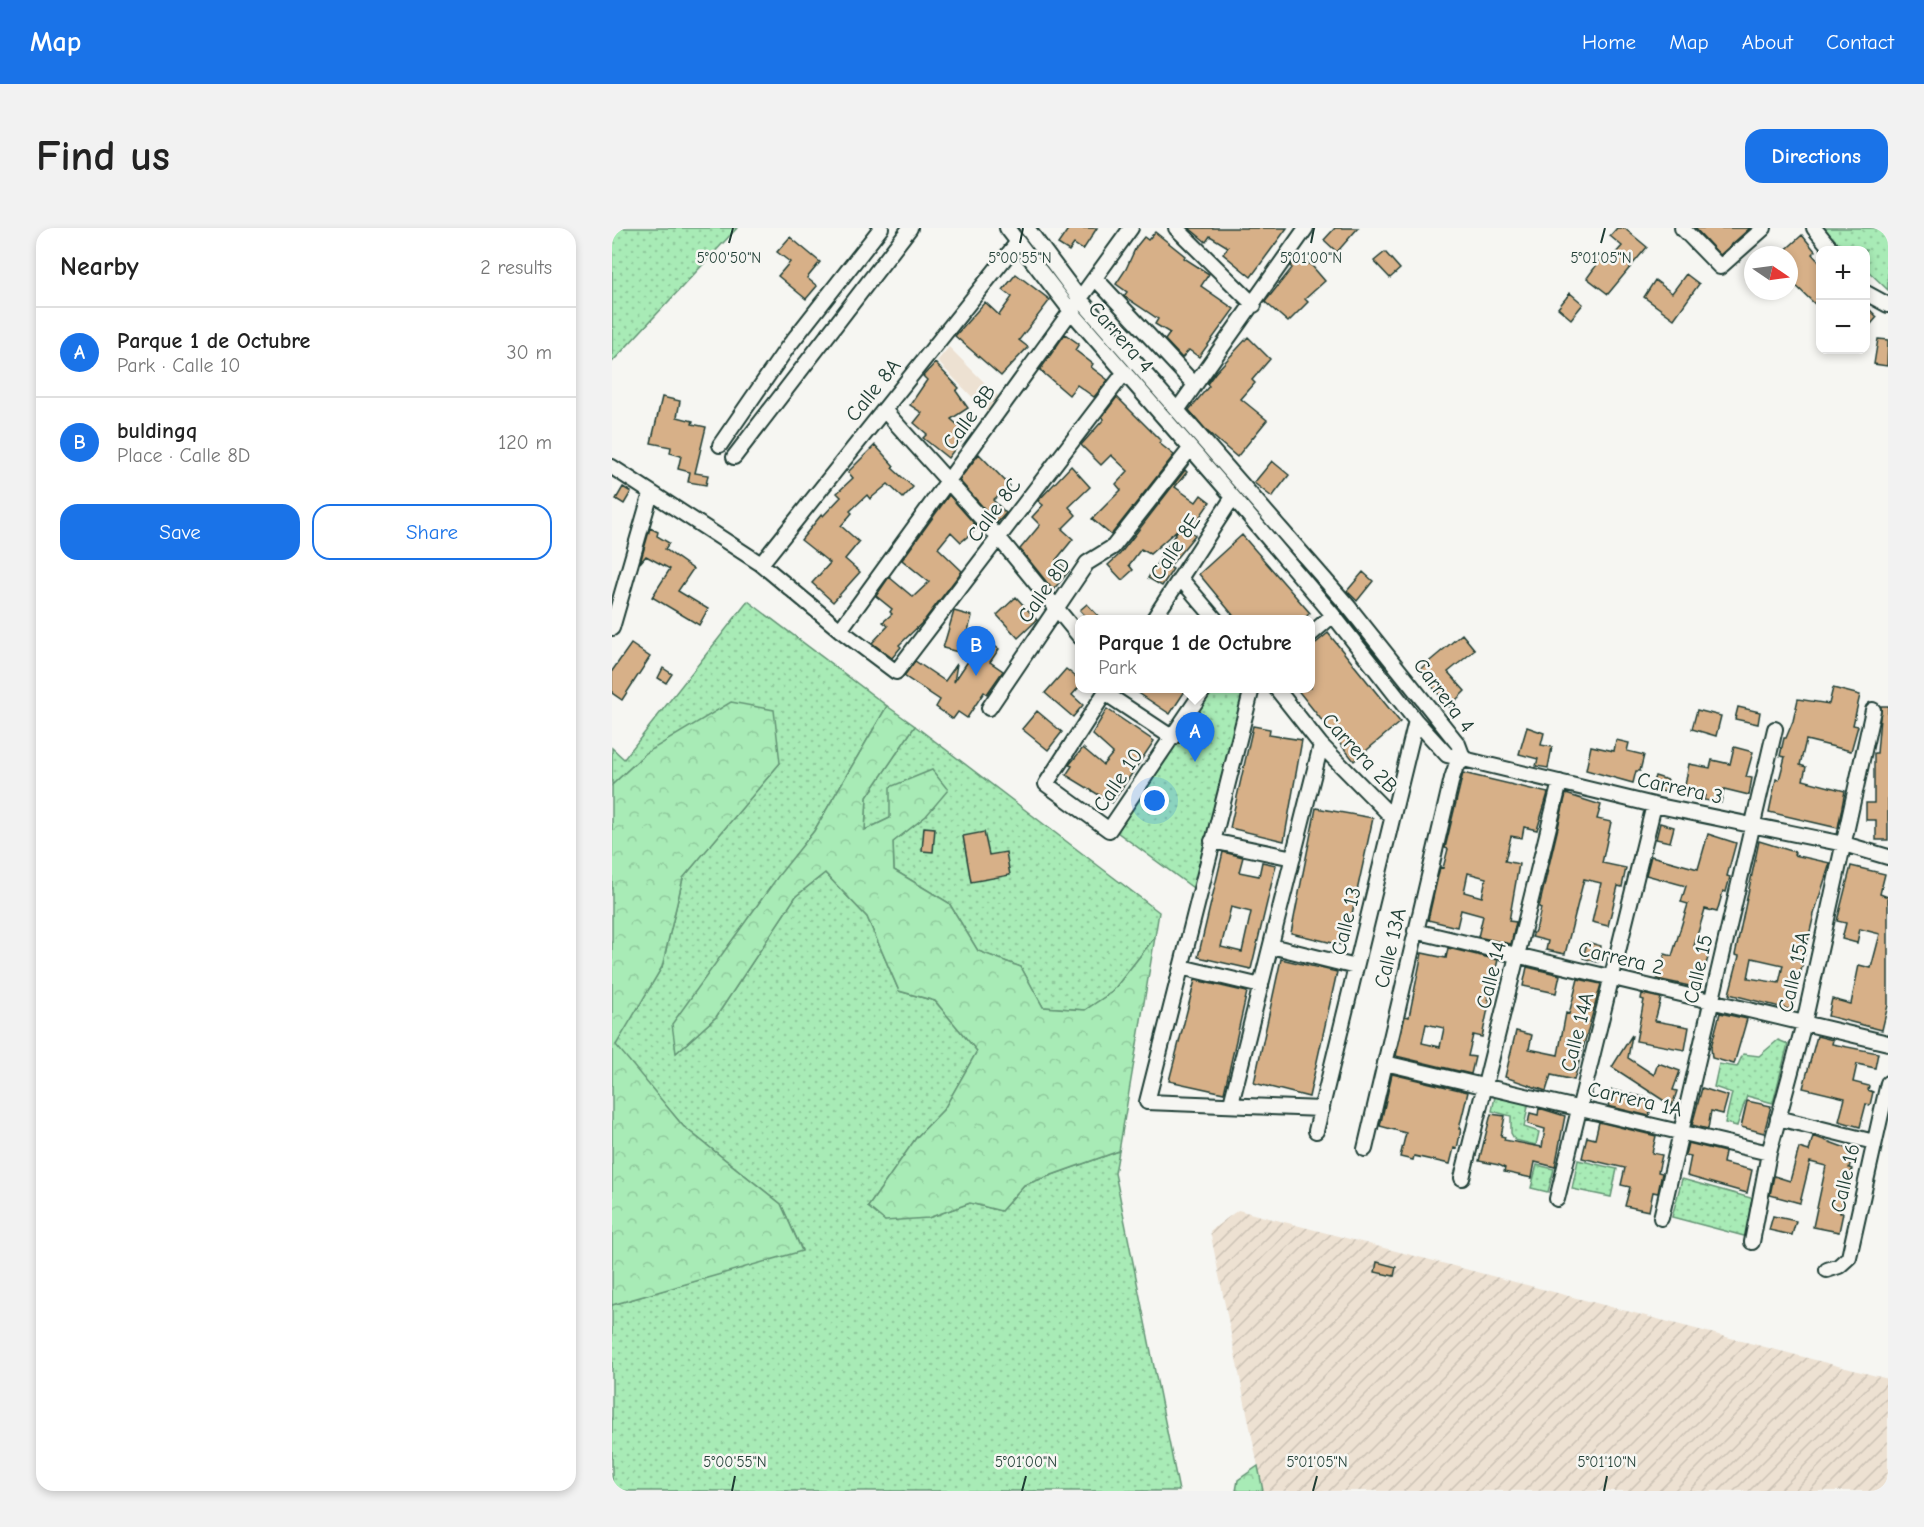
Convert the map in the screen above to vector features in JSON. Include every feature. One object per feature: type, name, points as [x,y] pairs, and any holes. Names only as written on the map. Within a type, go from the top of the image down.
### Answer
[{"type":"street","points":[[720,445],[788,348],[881,228]]},
{"type":"street","points":[[734,457],[859,291],[910,228]]},
{"type":"street","name":"Carrera 4","points":[[1007,228],[1071,311],[1233,497],[1416,720],[1447,755],[1464,760]]},
{"type":"street","name":"Carrera 4","points":[[1027,228],[1080,299],[1179,409],[1355,615],[1452,736],[1464,760]]},
{"type":"street","name":"Calle 8B","points":[[840,630],[1131,228]]},
{"type":"street","points":[[1176,228],[1254,305]]},
{"type":"street","points":[[1682,228],[1720,267],[1764,228]]},
{"type":"street","points":[[1814,228],[1829,246]]},
{"type":"street","points":[[1179,409],[1254,305],[1304,229]]},
{"type":"street","name":"Calle 8A","points":[[761,564],[1017,243]]},
{"type":"street","points":[[842,278],[859,291]]},
{"type":"street","points":[[1095,278],[1195,385]]},
{"type":"street","points":[[1870,295],[1888,305]]},
{"type":"street","points":[[788,348],[808,361]]},
{"type":"street","name":"Calle 8C","points":[[840,630],[897,672],[1125,372]]},
{"type":"street","points":[[884,411],[999,538],[1055,610],[1075,632]]},
{"type":"street","name":"Calle 8D","points":[[989,708],[1088,563],[1113,547],[1190,449]]},
{"type":"street","points":[[612,467],[761,564],[840,630]]},
{"type":"street","points":[[612,628],[651,493]]},
{"type":"street","name":"Calle 8E","points":[[1156,615],[1233,497]]},
{"type":"street","points":[[1180,578],[1212,615]]},
{"type":"street","points":[[1315,631],[1332,615]]},
{"type":"street","name":"Calle 10","points":[[1106,693],[1046,784],[1109,830],[1202,693]]},
{"type":"street","points":[[1110,693],[1173,738]]},
{"type":"street","points":[[1251,693],[1147,1102],[1322,1109]]},
{"type":"street","name":"Carrera 2B","points":[[1280,693],[1321,745],[1392,817]]},
{"type":"street","name":"Calle 15A","points":[[1752,1242],[1769,1154],[1804,1023],[1873,710]]},
{"type":"street","name":"Calle 13","points":[[1316,1131],[1416,720]]},
{"type":"street","name":"Calle 15","points":[[1661,1218],[1774,729]]},
{"type":"street","points":[[1231,1104],[1321,745]]},
{"type":"street","name":"Carrera 3","points":[[1464,760],[1654,805],[1844,844],[1888,857]]},
{"type":"street","name":"Calle 13A","points":[[1365,1149],[1452,778],[1456,766],[1464,760]]},
{"type":"street","name":"Calle 14","points":[[1462,1178],[1560,782]]},
{"type":"street","name":"Calle 14A","points":[[1557,1199],[1654,805]]},
{"type":"street","points":[[1212,841],[1293,858]]},
{"type":"street","name":"Carrera 2","points":[[1415,931],[1888,1043]]},
{"type":"street","points":[[1271,946],[1356,967]]},
{"type":"street","points":[[1181,967],[1261,986]]},
{"type":"street","name":"Carrera 1A","points":[[1385,1063],[1769,1154]]},
{"type":"street","name":"Calle 16","points":[[1827,1270],[1839,1266],[1849,1257],[1888,1083]]},
{"type":"street","points":[[1778,1118],[1874,1142]]},
{"type":"shaded area","points":[[949,347],[1000,398],[988,413],[937,361]]},
{"type":"shaded area","points":[[1238,1210],[1888,1379],[1888,1473],[1883,1491],[1263,1491],[1210,1231]]},
{"type":"green space","points":[[612,228],[737,228],[612,362]]},
{"type":"green space","points":[[1822,228],[1888,228],[1888,290],[1870,273],[1870,246],[1842,246]]},
{"type":"green space","points":[[748,601],[887,706],[814,831],[749,917],[676,1053],[716,1017],[796,896],[825,873],[867,917],[899,991],[935,1001],[977,1051],[944,1109],[916,1138],[868,1207],[928,1218],[970,1203],[1001,1211],[1024,1185],[1119,1151],[1115,1173],[1179,1491],[612,1491],[612,1305],[802,1250],[781,1204],[683,1126],[615,1045],[662,967],[683,878],[780,763],[646,753],[612,785],[612,748],[624,759]]},
{"type":"green space","points":[[1204,693],[1248,693],[1196,890],[1117,832]]},
{"type":"green space","points":[[731,702],[774,710],[780,763],[683,878],[662,967],[616,1045],[683,1126],[781,1204],[802,1251],[612,1305],[612,785],[646,753]]},
{"type":"green space","points":[[887,706],[915,726],[867,797],[865,830],[890,818],[890,787],[932,770],[948,790],[926,816],[893,842],[894,870],[949,903],[978,951],[1021,967],[1043,1007],[1085,1010],[1112,992],[1155,937],[1119,1151],[1024,1185],[1001,1211],[970,1203],[928,1218],[885,1221],[868,1207],[916,1138],[944,1109],[977,1051],[935,1001],[899,991],[867,917],[825,873],[796,896],[716,1017],[676,1053],[672,1024],[779,875],[814,831]]},
{"type":"green space","points":[[915,726],[1159,912],[1155,937],[1112,992],[1085,1010],[1043,1007],[1021,967],[978,951],[949,903],[894,870],[893,842],[926,816],[890,818],[865,830],[867,797]]},
{"type":"green space","points":[[1778,1040],[1788,1044],[1773,1103],[1747,1096],[1737,1126],[1725,1123],[1732,1093],[1714,1087],[1719,1064],[1737,1067],[1743,1054],[1759,1056]]},
{"type":"green space","points":[[1496,1092],[1529,1101],[1524,1127],[1539,1132],[1536,1145],[1515,1140],[1511,1133],[1511,1116],[1492,1111]]},
{"type":"green space","points":[[1578,1160],[1617,1169],[1611,1197],[1572,1189]]},
{"type":"green space","points":[[1537,1165],[1554,1169],[1548,1192],[1531,1188]]},
{"type":"green space","points":[[1682,1179],[1758,1200],[1748,1237],[1672,1217]]},
{"type":"green space","points":[[1258,1466],[1263,1491],[1236,1491],[1238,1480]]},
{"type":"building","points":[[1069,228],[1097,228],[1083,250],[1074,244],[1069,251],[1058,244]]},
{"type":"building","points":[[1189,228],[1287,228],[1251,277],[1223,254],[1228,247],[1210,236],[1206,242]]},
{"type":"building","points":[[1335,228],[1358,228],[1337,252],[1324,240]]},
{"type":"building","points":[[1617,228],[1624,228],[1647,247],[1608,294],[1587,278],[1601,259],[1607,263],[1622,246],[1610,236]]},
{"type":"building","points":[[1695,228],[1750,228],[1720,255]]},
{"type":"building","points":[[1155,232],[1185,256],[1184,258],[1209,274],[1201,286],[1234,309],[1199,357],[1189,350],[1182,358],[1165,340],[1170,333],[1155,324],[1158,319],[1124,296],[1127,292],[1116,284],[1136,247],[1144,237],[1148,240]]},
{"type":"building","points":[[1802,235],[1815,251],[1812,254],[1816,258],[1816,305],[1798,288],[1798,246],[1790,246]]},
{"type":"building","points":[[790,237],[820,262],[807,278],[817,286],[806,299],[778,276],[790,262],[777,252]]},
{"type":"building","points":[[1385,252],[1400,269],[1390,278],[1374,261]]},
{"type":"building","points":[[1298,255],[1325,281],[1305,299],[1308,302],[1288,322],[1265,302],[1292,268],[1290,266]]},
{"type":"building","points":[[1016,274],[1050,300],[1019,340],[1028,347],[1001,376],[955,336],[985,302],[999,315],[1012,297],[1003,290]]},
{"type":"building","points":[[1686,274],[1699,284],[1674,319],[1644,297],[1655,280],[1672,293]]},
{"type":"building","points":[[1570,293],[1583,304],[1571,319],[1558,308]]},
{"type":"building","points":[[1870,310],[1877,317],[1870,325]]},
{"type":"building","points":[[1065,334],[1079,344],[1075,350],[1093,364],[1091,367],[1108,380],[1094,397],[1077,385],[1069,395],[1040,370]]},
{"type":"building","points":[[1248,337],[1270,359],[1252,380],[1255,383],[1241,399],[1267,420],[1237,457],[1208,432],[1189,410],[1209,386],[1207,384],[1215,373]]},
{"type":"building","points":[[1878,339],[1888,340],[1887,366],[1874,364]]},
{"type":"building","points":[[935,363],[959,388],[956,391],[968,408],[951,419],[967,433],[948,458],[923,438],[927,434],[914,423],[922,413],[910,405],[927,380],[923,376]]},
{"type":"building","points":[[662,397],[680,401],[677,417],[706,427],[695,473],[708,475],[706,485],[688,482],[690,472],[678,469],[681,456],[670,453],[671,447],[651,443]]},
{"type":"building","points":[[1117,397],[1161,441],[1159,443],[1174,455],[1111,535],[1092,519],[1121,490],[1116,484],[1128,471],[1111,455],[1101,465],[1081,445],[1104,419],[1102,417]]},
{"type":"building","points":[[875,445],[894,466],[892,468],[913,487],[903,498],[888,484],[870,499],[867,495],[850,511],[852,513],[841,526],[859,542],[845,559],[860,572],[833,602],[812,583],[830,563],[801,540],[822,514],[823,516],[841,497],[837,493],[853,478],[848,472]]},
{"type":"building","points":[[979,454],[1010,486],[993,500],[1006,513],[997,523],[959,480]]},
{"type":"building","points":[[1272,461],[1289,475],[1272,497],[1254,483]]},
{"type":"building","points":[[1071,466],[1090,487],[1069,507],[1076,515],[1062,529],[1073,539],[1056,560],[1069,571],[1053,590],[1020,549],[1040,525],[1032,517],[1043,505],[1038,501]]},
{"type":"building","points":[[1185,470],[1187,472],[1175,487],[1196,502],[1201,495],[1210,502],[1190,531],[1195,535],[1169,567],[1173,569],[1162,586],[1148,578],[1179,528],[1150,554],[1141,549],[1129,565],[1133,570],[1122,580],[1108,565],[1120,554]]},
{"type":"building","points":[[623,487],[631,492],[624,504],[616,499]]},
{"type":"building","points":[[949,495],[978,528],[961,542],[951,532],[938,548],[962,571],[923,622],[899,645],[901,647],[892,658],[872,643],[888,626],[883,622],[892,614],[890,612],[892,609],[876,596],[889,577],[913,597],[929,582],[902,560]]},
{"type":"building","points":[[650,528],[658,532],[657,536],[669,543],[665,549],[693,569],[678,591],[708,609],[699,625],[652,597],[670,569],[646,556],[640,563]]},
{"type":"building","points":[[1242,535],[1310,613],[1308,615],[1233,615],[1199,574]]},
{"type":"building","points":[[1363,572],[1373,581],[1357,601],[1347,591]]},
{"type":"building","points":[[1016,597],[1037,620],[1018,638],[997,615]]},
{"type":"building","points":[[1087,604],[1097,615],[1084,615],[1080,610]]},
{"type":"building","points":[[954,611],[972,616],[962,653],[943,648]]},
{"type":"building","points":[[1328,633],[1400,722],[1354,761],[1300,693],[1315,693],[1315,644]]},
{"type":"building","points":[[1462,634],[1475,650],[1448,672],[1465,691],[1449,707],[1419,670]]},
{"type":"building","points":[[983,639],[999,649],[990,662],[1003,671],[987,694],[984,692],[967,718],[958,712],[953,719],[936,707],[940,700],[904,676],[915,661],[945,681],[957,664],[954,682]]},
{"type":"building","points":[[631,644],[650,657],[622,700],[612,693],[612,671]]},
{"type":"building","points":[[663,668],[672,674],[666,683],[658,678]]},
{"type":"building","points":[[1066,669],[1075,676],[1075,692],[1072,695],[1083,705],[1073,717],[1045,693]]},
{"type":"building","points":[[1833,688],[1860,695],[1853,725],[1858,726],[1851,751],[1806,740],[1800,765],[1806,767],[1803,780],[1845,791],[1838,828],[1769,812],[1776,779],[1779,780],[1785,757],[1780,756],[1784,738],[1793,721],[1798,699],[1829,704]]},
{"type":"building","points":[[1138,693],[1184,693],[1170,714]]},
{"type":"building","points":[[1881,706],[1888,706],[1888,840],[1876,840],[1876,820],[1866,820],[1866,803],[1874,803],[1874,753],[1877,753]]},
{"type":"building","points":[[1738,707],[1760,712],[1758,724],[1735,719]]},
{"type":"building","points":[[1107,709],[1154,741],[1112,803],[1066,775],[1072,766],[1069,765],[1083,748],[1103,765],[1113,753],[1092,734]]},
{"type":"building","points":[[1697,710],[1721,716],[1716,736],[1692,729]]},
{"type":"building","points":[[1037,711],[1062,732],[1048,750],[1022,729]]},
{"type":"building","points":[[1253,726],[1270,729],[1269,735],[1302,740],[1284,841],[1230,828]]},
{"type":"building","points":[[1527,727],[1544,733],[1541,745],[1552,747],[1548,768],[1536,766],[1538,759],[1519,754]]},
{"type":"building","points":[[1616,740],[1629,743],[1627,751],[1644,755],[1640,771],[1636,771],[1633,783],[1586,770],[1591,746],[1614,751]]},
{"type":"building","points":[[1734,747],[1753,752],[1746,777],[1752,778],[1749,795],[1724,789],[1721,803],[1704,800],[1705,795],[1684,791],[1689,764],[1710,768],[1712,760],[1730,764]]},
{"type":"building","points":[[1463,773],[1548,793],[1537,830],[1524,827],[1522,838],[1511,836],[1505,861],[1519,864],[1509,921],[1516,922],[1511,944],[1478,937],[1483,916],[1461,910],[1457,927],[1428,920],[1440,867],[1443,868],[1448,849],[1445,848]],"holes":[[[1468,873],[1486,878],[1482,897],[1464,892]]]},
{"type":"building","points":[[1655,776],[1668,780],[1665,792],[1651,788]]},
{"type":"building","points":[[1566,794],[1601,805],[1597,819],[1611,822],[1602,863],[1626,868],[1622,887],[1618,886],[1608,926],[1592,922],[1601,883],[1584,879],[1565,954],[1546,950],[1548,941],[1532,937],[1537,926],[1541,908],[1539,907]]},
{"type":"building","points":[[1316,808],[1373,818],[1345,946],[1291,933]]},
{"type":"building","points":[[1660,823],[1674,827],[1670,842],[1656,839]]},
{"type":"building","points":[[924,827],[935,828],[933,852],[922,851]]},
{"type":"building","points":[[984,832],[989,855],[1006,852],[1010,875],[971,882],[963,836]]},
{"type":"building","points":[[1708,834],[1736,843],[1727,876],[1730,877],[1726,892],[1723,891],[1717,912],[1705,909],[1694,946],[1710,951],[1699,988],[1657,979],[1665,954],[1672,956],[1688,904],[1681,902],[1686,886],[1646,875],[1651,856],[1698,869]]},
{"type":"building","points":[[1759,841],[1795,852],[1794,855],[1830,863],[1814,914],[1792,1010],[1729,994],[1739,956],[1735,955]],"holes":[[[1752,958],[1783,965],[1779,983],[1748,978]]]},
{"type":"building","points":[[1223,852],[1243,857],[1239,872],[1259,876],[1262,862],[1276,865],[1251,969],[1198,957]],"holes":[[[1231,907],[1251,912],[1242,952],[1221,947]]]},
{"type":"building","points":[[1851,866],[1885,874],[1880,894],[1888,897],[1888,1005],[1882,1030],[1828,1016],[1832,999],[1851,1004],[1859,965],[1871,968],[1880,934],[1860,929],[1857,943],[1842,939],[1846,923],[1837,921]]},
{"type":"building","points":[[1587,942],[1601,946],[1598,962],[1583,958]]},
{"type":"building","points":[[1448,948],[1498,960],[1488,999],[1490,999],[1482,1037],[1473,1035],[1468,1056],[1475,1057],[1471,1074],[1396,1056],[1405,1016],[1409,1017],[1422,953],[1446,958]],"holes":[[[1426,1024],[1444,1028],[1440,1047],[1422,1043]]]},
{"type":"building","points":[[1281,959],[1337,972],[1309,1097],[1254,1083]]},
{"type":"building","points":[[1527,967],[1560,975],[1556,993],[1523,986]]},
{"type":"building","points":[[1578,979],[1601,984],[1574,1080],[1551,1075],[1546,1091],[1505,1077],[1516,1031],[1532,1035],[1529,1049],[1558,1055],[1566,1013],[1569,1014]]},
{"type":"building","points":[[1195,980],[1247,992],[1224,1093],[1169,1081]]},
{"type":"building","points":[[1642,994],[1661,998],[1655,1021],[1689,1027],[1685,1050],[1636,1041],[1644,1000],[1641,999]]},
{"type":"building","points":[[1720,1013],[1747,1019],[1734,1064],[1712,1058],[1711,1047]]},
{"type":"building","points":[[1632,1035],[1628,1058],[1654,1075],[1658,1063],[1680,1071],[1673,1090],[1677,1091],[1672,1106],[1612,1067]]},
{"type":"building","points":[[1817,1036],[1833,1040],[1832,1044],[1878,1053],[1875,1068],[1857,1064],[1853,1082],[1869,1086],[1868,1090],[1873,1092],[1870,1105],[1866,1104],[1860,1127],[1839,1121],[1845,1098],[1803,1088]]},
{"type":"building","points":[[1392,1074],[1468,1092],[1459,1129],[1461,1129],[1457,1149],[1454,1148],[1450,1164],[1414,1156],[1413,1160],[1400,1157],[1406,1133],[1380,1126]]},
{"type":"building","points":[[1702,1088],[1728,1096],[1723,1114],[1711,1111],[1708,1129],[1692,1125]]},
{"type":"building","points":[[1612,1090],[1653,1099],[1649,1116],[1608,1106]]},
{"type":"building","points":[[1747,1101],[1771,1106],[1764,1133],[1741,1127]]},
{"type":"building","points":[[1539,1108],[1565,1116],[1555,1167],[1535,1162],[1532,1178],[1504,1172],[1505,1168],[1499,1165],[1479,1161],[1491,1114],[1505,1116],[1501,1136],[1505,1137],[1504,1140],[1542,1147],[1545,1129],[1528,1124],[1530,1113],[1538,1115]]},
{"type":"building","points":[[1599,1122],[1656,1136],[1652,1153],[1662,1155],[1658,1172],[1662,1173],[1658,1193],[1653,1192],[1649,1211],[1625,1206],[1630,1187],[1621,1185],[1625,1168],[1582,1158],[1587,1137],[1595,1139]]},
{"type":"building","points":[[1813,1136],[1854,1151],[1849,1168],[1852,1169],[1848,1186],[1845,1185],[1839,1232],[1813,1227],[1826,1166],[1810,1162],[1800,1203],[1770,1195],[1774,1176],[1790,1181],[1799,1148],[1809,1151]]},
{"type":"building","points":[[1688,1143],[1725,1152],[1723,1163],[1752,1170],[1747,1193],[1687,1176],[1691,1156],[1685,1155]]},
{"type":"building","points":[[1773,1216],[1796,1221],[1792,1235],[1769,1230]]},
{"type":"building","points":[[1377,1262],[1396,1267],[1394,1276],[1375,1272]]},
{"type":"place","name":"buldingq","points":[[976,676]]},
{"type":"place","name":"Parque 1 de Octubre","points":[[1195,762]]}]
